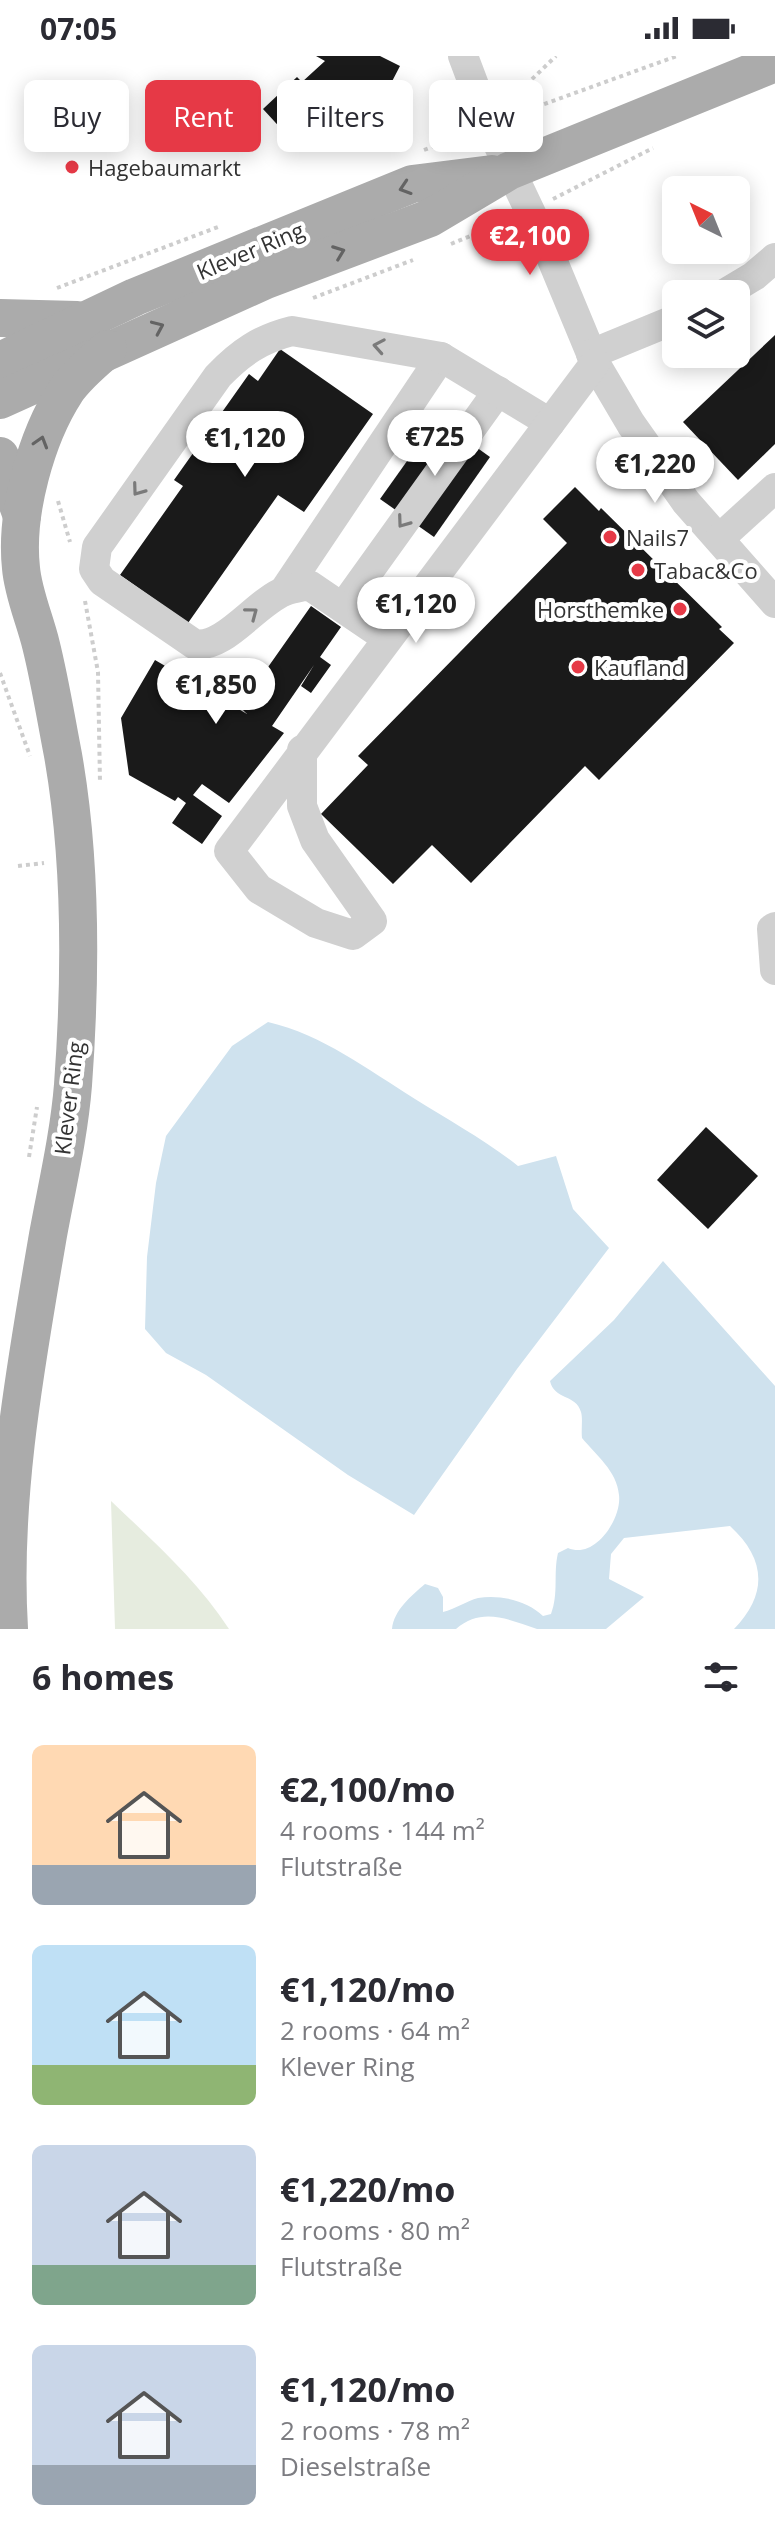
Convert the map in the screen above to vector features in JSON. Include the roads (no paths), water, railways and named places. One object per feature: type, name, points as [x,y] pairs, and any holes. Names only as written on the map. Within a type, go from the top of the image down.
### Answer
[{"type":"main road","name":"Klever Ring","points":[[0,400],[266,280],[430,218],[509,171],[775,63]]},
{"type":"main road","name":"Klever Ring","points":[[0,361],[84,320],[412,184],[509,171]]},
{"type":"main road","points":[[0,318],[84,320]]},
{"type":"main road","name":"Klever Ring","points":[[15,541],[45,429],[67,390],[82,371],[108,349]]},
{"type":"main road","name":"Klever Ring","points":[[0,456],[15,541],[43,652],[63,760],[78,903],[72,1089],[27,1358],[10,1510],[9,1629]]},
{"type":"street","points":[[463,56],[509,171],[546,245],[593,359],[631,424],[686,502],[775,603]]},
{"type":"street","points":[[747,280],[775,258]]},
{"type":"street","points":[[302,750],[302,806],[315,840],[372,921],[353,935],[316,923],[259,889],[229,851],[302,750],[550,423],[593,359],[662,326]]},
{"type":"street","points":[[441,357],[284,591],[221,638],[203,646],[194,644],[102,581],[94,569],[93,558],[97,547],[218,376],[241,352],[271,336],[292,331],[441,357],[550,423]]},
{"type":"street","points":[[343,607],[498,391]]},
{"type":"street","points":[[719,539],[775,488]]},
{"type":"street","points":[[284,591],[309,585],[387,638]]},
{"type":"street","points":[[775,927],[772,929],[775,970]]},
{"type":"water","points":[[268,1022],[307,1035],[344,1054],[518,1166],[556,1156],[573,1209],[609,1248],[517,1369],[414,1515],[348,1475],[206,1375],[166,1353],[145,1329],[147,1257],[156,1183],[166,1136],[232,1046]]},
{"type":"water","points":[[663,1261],[775,1386],[775,1629],[734,1629],[753,1602],[758,1576],[750,1551],[730,1526],[624,1538],[611,1554],[609,1579],[644,1597],[606,1629],[537,1629],[506,1619],[486,1617],[466,1622],[456,1629],[392,1629],[400,1610],[425,1584],[438,1588],[443,1597],[443,1612],[478,1598],[495,1597],[522,1603],[543,1616],[551,1614],[558,1553],[568,1548],[588,1548],[597,1543],[616,1515],[619,1495],[610,1471],[582,1438],[582,1415],[578,1406],[556,1391],[550,1381],[614,1320]]},
{"type":"place","name":"Hagebaumarkt","points":[[72,167]]},
{"type":"place","name":"Nails7","points":[[610,537]]},
{"type":"place","name":"Tabac&Co","points":[[638,570]]},
{"type":"place","name":"Horsthemke","points":[[680,609]]},
{"type":"place","name":"Kaufland","points":[[578,667]]}]
